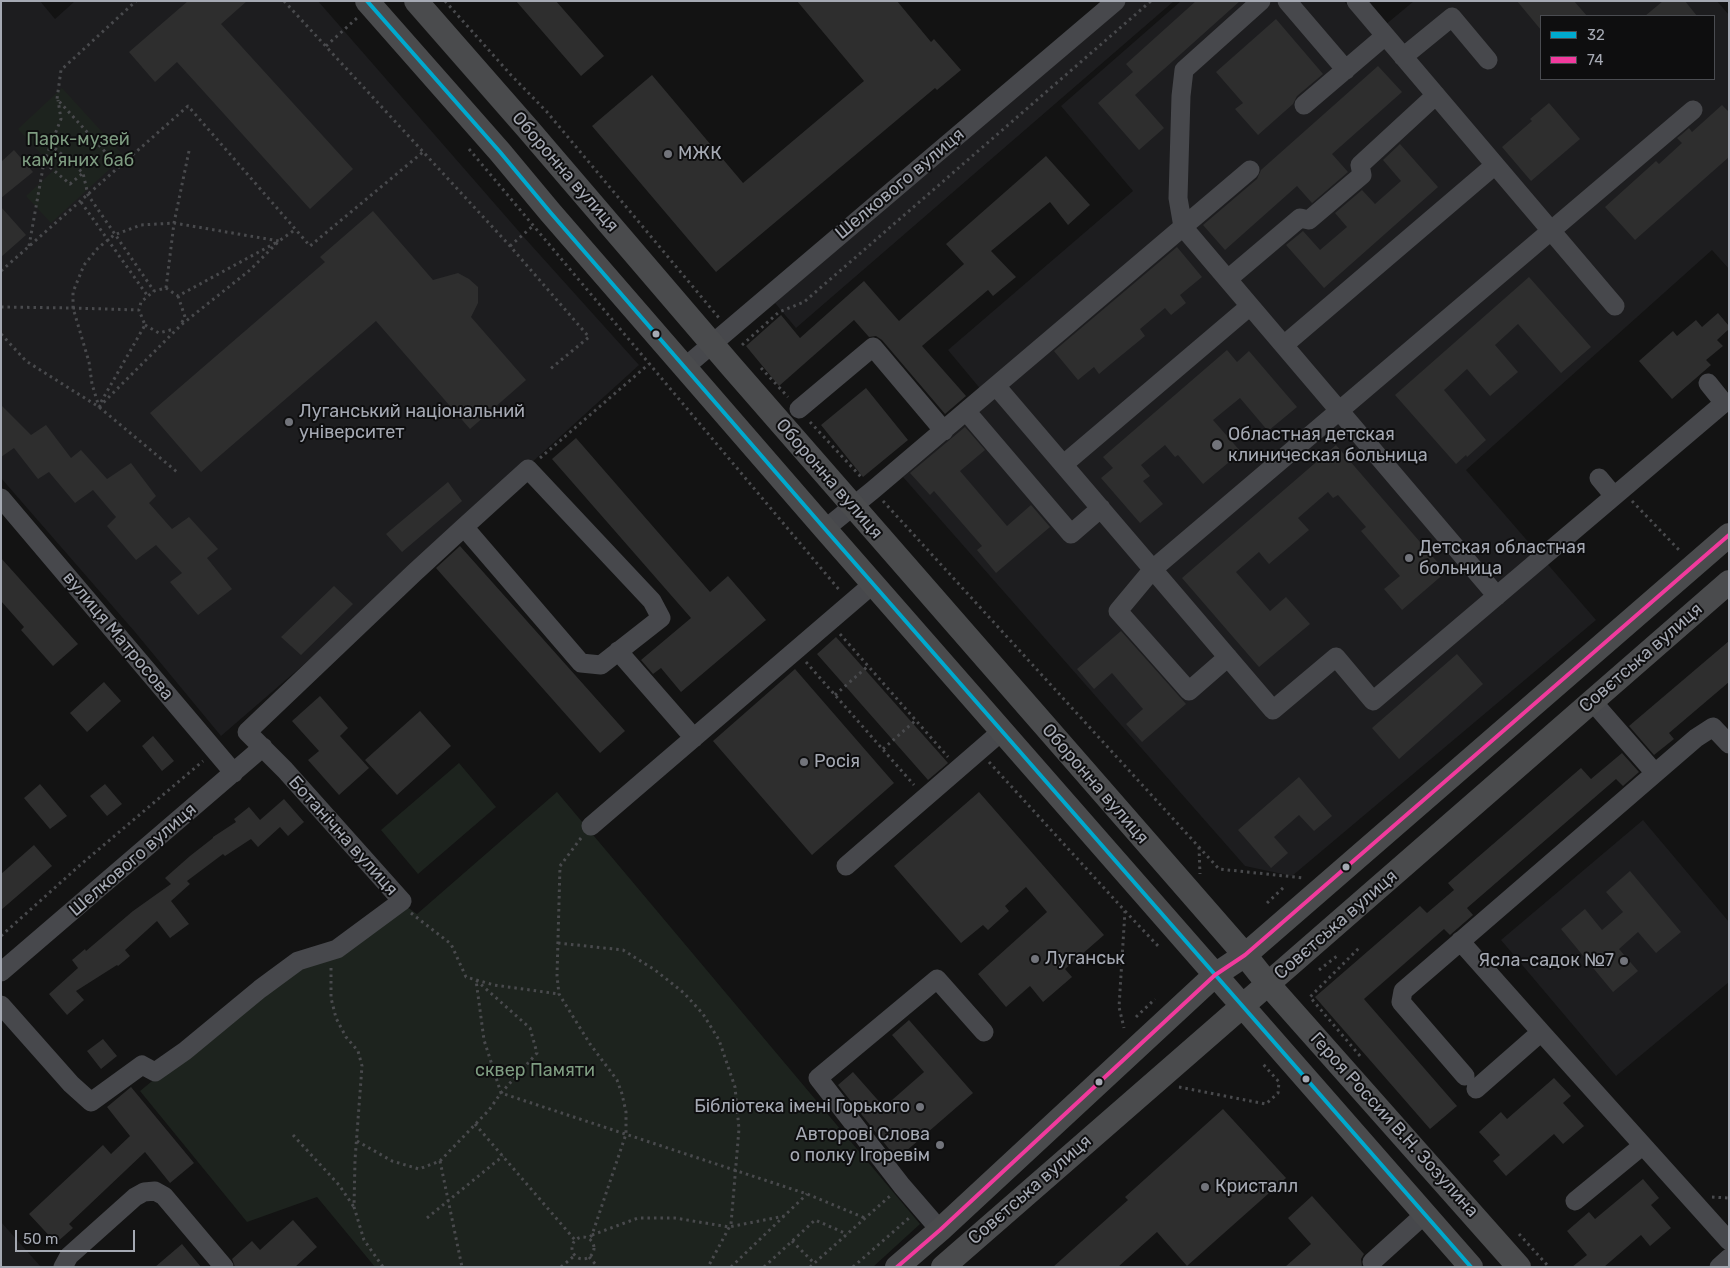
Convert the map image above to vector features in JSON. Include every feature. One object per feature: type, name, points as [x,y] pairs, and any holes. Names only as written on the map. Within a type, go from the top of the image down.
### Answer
[{"type":"main road","name":"Оборонна вулиця","points":[[416,1],[540,143],[721,337],[853,507],[1245,954],[1268,984]]},
{"type":"main road","name":"Оборонна вулиця","points":[[369,4],[500,152],[542,219],[685,367],[824,529],[1242,1006]]},
{"type":"main road","points":[[898,1267],[1215,975],[1245,954],[1729,535]]},
{"type":"main road","name":"Совєтська вулиця","points":[[942,1267],[1728,584]]},
{"type":"main road","name":"Героя России В.Н. Зозулина","points":[[1268,984],[1519,1267]]},
{"type":"main road","name":"Героя России В.Н. Зозулина","points":[[1242,1006],[1471,1267]]},
{"type":"street","name":"Шелкового вулиця","points":[[685,367],[1116,1]]},
{"type":"street","points":[[1261,1],[1184,70],[1181,96],[1178,198],[1183,227],[1497,596]]},
{"type":"street","points":[[1287,1],[1346,70]]},
{"type":"street","points":[[1356,1],[1615,306]]},
{"type":"street","points":[[1403,57],[1452,18],[1488,60]]},
{"type":"street","points":[[1304,105],[1385,36]]},
{"type":"street","points":[[1228,279],[1300,218],[1309,220],[1362,175],[1360,166],[1436,95]]},
{"type":"street","points":[[1228,657],[1189,691],[1118,611],[1153,569],[1693,110]]},
{"type":"street","points":[[1284,345],[1495,165]]},
{"type":"street","points":[[824,529],[944,431],[1250,170]]},
{"type":"street","points":[[1064,464],[1250,306]]},
{"type":"street","points":[[799,409],[873,347],[944,431]]},
{"type":"street","points":[[996,386],[1272,710],[1336,657],[1373,701],[1724,402],[1708,383]]},
{"type":"street","points":[[966,411],[1071,534],[1101,508]]},
{"type":"street","points":[[263,747],[247,732],[464,527],[528,469],[652,601],[661,618],[601,665],[581,663],[464,527]]},
{"type":"street","points":[[1599,478],[1618,493]]},
{"type":"street","name":"вулиця Матросова","points":[[1,498],[234,773]]},
{"type":"street","points":[[591,826],[873,584]]},
{"type":"street","points":[[618,651],[694,738]]},
{"type":"street","points":[[1592,701],[1654,774]]},
{"type":"street","points":[[1541,1032],[1471,1082],[1400,1002],[1403,991],[1696,738],[1713,727],[1729,744]]},
{"type":"street","points":[[846,866],[1002,731]]},
{"type":"street","name":"Шелкового вулиця","points":[[1,972],[263,747]]},
{"type":"street","name":"Ботанічна вулиця","points":[[1,1005],[71,1084],[91,1102],[142,1065],[155,1072],[185,1051],[260,989],[298,961],[337,949],[402,901],[263,747]]},
{"type":"street","points":[[1460,941],[1729,1241]]},
{"type":"street","points":[[940,1230],[902,1186],[818,1078],[937,979],[984,1032]]},
{"type":"street","points":[[1575,1202],[1642,1146]]},
{"type":"street","points":[[63,1267],[69,1256],[135,1197],[144,1192],[155,1191],[164,1196],[224,1267]]},
{"type":"street","points":[[1372,1262],[1425,1214]]},
{"type":"street","points":[[1719,1267],[1729,1258]]},
{"type":"path","points":[[29,247],[44,162],[61,119],[58,99],[61,70],[136,1]]},
{"type":"path","points":[[284,1],[510,246],[589,337],[549,370]]},
{"type":"path","points":[[445,1],[547,112],[721,337]]},
{"type":"path","points":[[746,350],[742,345],[779,312],[804,302],[1151,1]]},
{"type":"path","points":[[326,46],[369,4]]},
{"type":"path","points":[[58,99],[118,166]]},
{"type":"path","points":[[1,271],[188,106],[310,246],[423,152]]},
{"type":"path","points":[[50,144],[83,173],[88,195],[154,291]]},
{"type":"path","points":[[166,288],[174,223],[189,151]]},
{"type":"path","points":[[44,162],[70,184],[83,173]]},
{"type":"path","points":[[80,202],[147,296]]},
{"type":"path","points":[[510,246],[542,219],[648,364],[850,603]]},
{"type":"path","points":[[99,407],[92,384],[89,362],[73,308],[73,292],[84,265],[98,248],[114,235],[141,225],[174,223],[279,241]]},
{"type":"path","points":[[178,296],[279,241],[296,229]]},
{"type":"path","points":[[99,407],[181,325],[250,270],[279,241]]},
{"type":"path","points":[[166,288],[178,296],[185,317],[181,325],[171,331],[159,333],[145,326],[139,310],[141,302],[154,291],[166,288]]},
{"type":"path","points":[[1,307],[139,310]]},
{"type":"path","points":[[99,407],[145,326]]},
{"type":"path","points":[[1,334],[26,361],[99,407],[177,472]]},
{"type":"path","points":[[756,362],[1219,869],[1304,878]]},
{"type":"path","points":[[528,469],[648,364]]},
{"type":"path","points":[[1618,493],[1681,552]]},
{"type":"path","points":[[829,621],[958,769]]},
{"type":"path","points":[[796,650],[917,788]]},
{"type":"path","points":[[835,695],[868,666]]},
{"type":"path","points":[[882,749],[916,720]]},
{"type":"path","points":[[1,936],[79,866],[215,751]]},
{"type":"path","points":[[979,751],[1160,947]]},
{"type":"path","points":[[591,826],[560,866],[557,976],[559,994],[590,1044],[617,1080],[626,1112],[626,1134],[592,1235]]},
{"type":"path","points":[[1199,847],[1200,881]]},
{"type":"path","points":[[1267,903],[1284,887]]},
{"type":"path","points":[[405,909],[451,944],[466,978],[494,985],[559,994]]},
{"type":"path","points":[[1124,1028],[1120,1007],[1125,911]]},
{"type":"path","points":[[558,943],[623,950],[684,993],[702,1014],[719,1040],[735,1087],[739,1129],[737,1170],[729,1227],[721,1246],[708,1267]]},
{"type":"path","points":[[1361,946],[1310,997],[1361,1057]]},
{"type":"path","points":[[1319,970],[1337,956]]},
{"type":"path","points":[[331,962],[331,998],[336,1018],[346,1037],[358,1051],[362,1066],[354,1208]]},
{"type":"path","points":[[357,1141],[392,1161],[419,1168],[440,1162],[537,1053],[530,1028],[476,980]]},
{"type":"path","points":[[476,980],[484,1040],[501,1093]]},
{"type":"path","points":[[1136,1017],[1155,999]]},
{"type":"path","points":[[1179,1087],[1266,1104],[1278,1093],[1279,1082],[1263,1064]]},
{"type":"path","points":[[501,1093],[807,1194],[865,1218]]},
{"type":"path","points":[[475,1124],[575,1240]]},
{"type":"path","points":[[293,1135],[339,1185],[354,1208],[364,1240],[383,1267]]},
{"type":"path","points":[[427,1218],[503,1156]]},
{"type":"path","points":[[440,1162],[462,1267]]},
{"type":"path","points":[[810,1267],[902,1186]]},
{"type":"path","points":[[731,1267],[807,1194]]},
{"type":"path","points":[[853,1267],[920,1207]]},
{"type":"path","points":[[588,1239],[592,1235],[638,1218],[675,1218],[729,1227],[786,1216]]},
{"type":"path","points":[[764,1267],[816,1220],[847,1234]]},
{"type":"path","points":[[1515,1230],[1549,1267]]},
{"type":"path","points":[[574,1256],[572,1246],[575,1240],[581,1237],[588,1239],[594,1248],[590,1257]]},
{"type":"path","points":[[792,1241],[814,1263]]},
{"type":"path","points":[[574,1256],[580,1259],[590,1257]]},
{"type":"path","points":[[561,1267],[574,1256]]},
{"type":"path","points":[[590,1257],[598,1267]]},
{"type":"shaded area","name":"Луганський національний університет","points":[[1,1],[40,1],[55,19],[75,1],[318,1],[522,235],[639,365],[419,565],[221,736],[135,632],[1,478]]},
{"type":"shaded area","points":[[1124,1],[1174,1],[796,328],[775,303]]},
{"type":"shaded area","name":"Областная детская клиническая больница","points":[[1181,1],[1344,1],[1373,35],[1414,1],[1717,1],[1729,15],[1729,269],[1712,250],[1466,470],[1596,620],[1292,876],[1245,866],[903,477],[969,421],[983,392],[948,350],[1133,191],[1061,106]]},
{"type":"shaded area","name":"Ясла-садок №7","points":[[1643,820],[1729,922],[1729,982],[1616,1076],[1501,940]]},
{"type":"shaded area","points":[[1,1222],[41,1267],[1,1267]]},
{"type":"green space","name":"Парк-музей кам'яних баб","points":[[62,88],[124,156],[51,223],[26,196],[55,169],[18,129]]},
{"type":"green space","points":[[459,763],[496,807],[418,874],[381,830]]},
{"type":"green space","name":"сквер Памяти","points":[[557,792],[920,1224],[873,1267],[375,1267],[317,1197],[247,1222],[140,1091],[262,991],[403,904],[417,914]]},
{"type":"building","points":[[188,1],[247,1],[221,24],[353,169],[310,209],[177,62],[155,82],[129,52]]},
{"type":"building","points":[[516,1],[556,1],[604,56],[581,76]]},
{"type":"building","name":"МЖК","points":[[797,1],[897,1],[931,42],[934,39],[961,70],[937,90],[935,88],[716,272],[592,126],[652,75],[743,183],[864,81]]},
{"type":"building","points":[[1196,1],[1240,1],[1135,95],[1164,128],[1139,150],[1098,103],[1133,72],[1126,64]]},
{"type":"building","points":[[1517,1],[1574,1],[1586,15],[1540,15],[1540,29]]},
{"type":"building","points":[[1663,1],[1685,1],[1696,15],[1646,15]]},
{"type":"building","points":[[1276,19],[1323,74],[1297,96],[1293,104],[1258,135],[1235,109],[1243,103],[1216,72]]},
{"type":"building","points":[[1378,66],[1402,92],[1332,154],[1348,172],[1312,203],[1297,186],[1225,250],[1203,225],[1257,179],[1261,170]]},
{"type":"building","points":[[1549,103],[1580,139],[1531,181],[1502,147],[1532,121],[1530,119]]},
{"type":"building","points":[[1722,105],[1729,112],[1729,157],[1635,240],[1605,207],[1656,161],[1659,164],[1682,143],[1677,138],[1689,128],[1692,132]]},
{"type":"building","points":[[1400,144],[1438,187],[1324,288],[1286,245],[1303,231],[1320,250],[1347,227],[1335,213],[1362,190],[1375,204],[1401,181],[1383,160]]},
{"type":"building","points":[[14,150],[33,172],[1,198],[1,162]]},
{"type":"building","points":[[1046,156],[1090,205],[1068,225],[1050,202],[991,251],[1016,277],[993,296],[988,290],[922,346],[966,396],[945,414],[882,340],[876,336],[869,337],[854,320],[779,386],[746,346],[781,315],[800,338],[864,281],[899,321],[964,264],[946,244]]},
{"type":"building","points":[[1,207],[26,235],[1,257]]},
{"type":"building","points":[[373,211],[433,280],[458,273],[478,287],[478,303],[471,317],[526,380],[470,429],[376,321],[201,472],[150,413],[325,262],[320,257]]},
{"type":"building","points":[[1177,247],[1202,277],[1180,295],[1186,303],[1171,315],[1165,308],[1140,329],[1145,336],[1099,374],[1094,367],[1078,380],[1054,351]]},
{"type":"building","points":[[1529,277],[1591,347],[1561,373],[1518,324],[1495,345],[1518,372],[1490,396],[1467,369],[1444,390],[1486,440],[1456,464],[1395,395]]},
{"type":"building","points":[[1718,313],[1729,326],[1729,329],[1717,340],[1723,346],[1706,360],[1711,365],[1672,399],[1639,361],[1673,331],[1677,336],[1696,320],[1702,327]]},
{"type":"building","points":[[1227,350],[1237,362],[1249,351],[1297,407],[1268,431],[1240,398],[1213,420],[1241,452],[1203,484],[1178,455],[1175,457],[1165,445],[1141,465],[1150,476],[1143,481],[1163,504],[1140,523],[1101,478],[1113,468],[1103,457]]},
{"type":"building","points":[[866,388],[908,440],[863,477],[821,425]]},
{"type":"building","points":[[1,405],[31,435],[46,425],[71,458],[81,450],[107,479],[131,463],[156,496],[149,503],[172,529],[189,517],[218,549],[207,558],[232,589],[198,615],[170,582],[182,573],[156,545],[136,560],[107,526],[116,517],[93,490],[75,503],[49,472],[38,479],[14,448],[1,457]]},
{"type":"building","points":[[965,427],[985,450],[960,471],[1007,526],[1031,505],[1050,527],[996,573],[977,550],[982,546],[934,491],[930,495],[910,473]]},
{"type":"building","points":[[576,438],[710,592],[728,576],[766,620],[681,692],[661,668],[653,674],[641,660],[691,618],[552,459]]},
{"type":"building","name":"Детская областная больница","points":[[1336,445],[1446,572],[1402,610],[1384,589],[1400,576],[1361,531],[1366,527],[1338,495],[1333,498],[1328,492],[1298,518],[1309,530],[1269,564],[1259,552],[1236,572],[1270,611],[1286,597],[1310,624],[1259,667],[1182,578]]},
{"type":"building","points":[[448,482],[462,501],[402,552],[386,534]]},
{"type":"building","points":[[460,546],[625,731],[600,753],[436,568]]},
{"type":"building","points":[[1,558],[78,644],[53,666],[21,630],[24,627],[1,601]]},
{"type":"building","points":[[334,586],[353,604],[301,655],[281,637]]},
{"type":"building","points":[[1121,631],[1186,704],[1142,742],[1126,724],[1143,709],[1112,673],[1094,689],[1077,669]]},
{"type":"building","points":[[836,637],[948,763],[928,780],[817,654]]},
{"type":"building","points":[[1729,641],[1729,682],[1669,733],[1674,739],[1654,755],[1629,726]]},
{"type":"building","points":[[1457,654],[1483,684],[1399,759],[1372,728]]},
{"type":"building","name":"Росія","points":[[795,669],[894,783],[812,855],[713,741]]},
{"type":"building","points":[[104,682],[121,701],[87,732],[70,713]]},
{"type":"building","points":[[320,696],[348,728],[340,736],[369,768],[339,795],[308,760],[319,751],[292,721]]},
{"type":"building","points":[[420,711],[451,746],[397,795],[365,760]]},
{"type":"building","points":[[153,736],[174,761],[162,771],[142,746]]},
{"type":"building","points":[[1622,753],[1639,772],[1623,786],[1616,779],[1467,908],[1473,915],[1450,935],[1444,929],[1364,999],[1457,1106],[1430,1129],[1315,997],[1420,906],[1427,913],[1454,890],[1448,883],[1581,768],[1591,779]]},
{"type":"building","points":[[1299,777],[1332,816],[1314,831],[1299,815],[1274,837],[1288,853],[1271,868],[1238,830]]},
{"type":"building","points":[[40,784],[67,816],[50,829],[24,798]]},
{"type":"building","points":[[105,784],[122,804],[107,816],[90,796]]},
{"type":"building","points":[[979,792],[1104,935],[1065,969],[1072,977],[1043,1002],[1030,986],[1006,1007],[978,974],[1047,912],[1026,887],[1005,906],[1009,911],[988,930],[983,925],[961,943],[894,866]]},
{"type":"building","points":[[284,799],[304,822],[288,836],[280,827],[258,847],[251,839],[225,856],[223,854],[187,881],[190,884],[171,901],[189,924],[170,938],[157,921],[125,950],[130,956],[118,966],[76,991],[84,1000],[67,1015],[49,994],[78,968],[72,960],[85,949],[86,951],[133,911],[171,884],[165,878],[213,837],[236,822],[234,819],[249,807],[260,820]]},
{"type":"building","points":[[34,845],[52,866],[1,910],[1,874]]},
{"type":"building","points":[[1630,871],[1681,932],[1656,953],[1638,932],[1619,949],[1638,971],[1613,992],[1561,929],[1585,909],[1602,930],[1623,912],[1606,892]]},
{"type":"building","points":[[909,1020],[973,1093],[897,1159],[838,1085],[853,1072],[884,1107],[924,1072],[892,1035]]},
{"type":"building","points":[[103,1039],[117,1056],[101,1069],[87,1051]]},
{"type":"building","points":[[1554,1078],[1571,1096],[1563,1103],[1584,1126],[1563,1144],[1554,1134],[1506,1176],[1493,1161],[1500,1155],[1479,1132],[1501,1112],[1507,1119]]},
{"type":"building","points":[[131,1087],[194,1163],[170,1183],[145,1152],[69,1224],[73,1228],[56,1243],[29,1214],[103,1145],[111,1154],[130,1136],[107,1107]]},
{"type":"building","name":"Кристалл","points":[[1223,1109],[1286,1178],[1187,1266],[1157,1232],[1118,1267],[1053,1267],[1128,1200],[1125,1197]]},
{"type":"building","points":[[1643,1179],[1659,1198],[1651,1205],[1671,1228],[1650,1246],[1641,1235],[1604,1267],[1572,1267],[1587,1255],[1567,1231],[1589,1212],[1595,1219]]},
{"type":"building","points":[[1312,1196],[1364,1254],[1361,1259],[1362,1267],[1285,1267],[1311,1244],[1288,1218]]},
{"type":"building","points":[[293,1220],[317,1247],[295,1267],[235,1267],[232,1259],[252,1241],[260,1250]]},
{"type":"building","points":[[182,1244],[201,1267],[155,1267]]},
{"type":"transit line","name":"32","points":[[367,1],[500,152],[825,529],[1471,1267]]},
{"type":"transit line","name":"74","points":[[897,1267],[940,1230],[1215,975],[1245,955],[1729,535]]},
{"type":"place","name":"МЖК","points":[[668,154]]},
{"type":"place","name":"Луганський національний університет","points":[[289,422]]},
{"type":"place","name":"Областная детская клиническая больница","points":[[1217,445]]},
{"type":"place","name":"Детская областная больница","points":[[1409,558]]},
{"type":"place","name":"Росія","points":[[804,762]]},
{"type":"place","name":"Луганськ","points":[[1035,959]]},
{"type":"place","name":"Ясла-садок №7","points":[[1624,961]]},
{"type":"place","name":"Бібліотека імені Горького","points":[[920,1107]]},
{"type":"place","name":"Авторові Слова о полку Ігоревім","points":[[940,1145]]},
{"type":"place","name":"Кристалл","points":[[1205,1187]]}]
